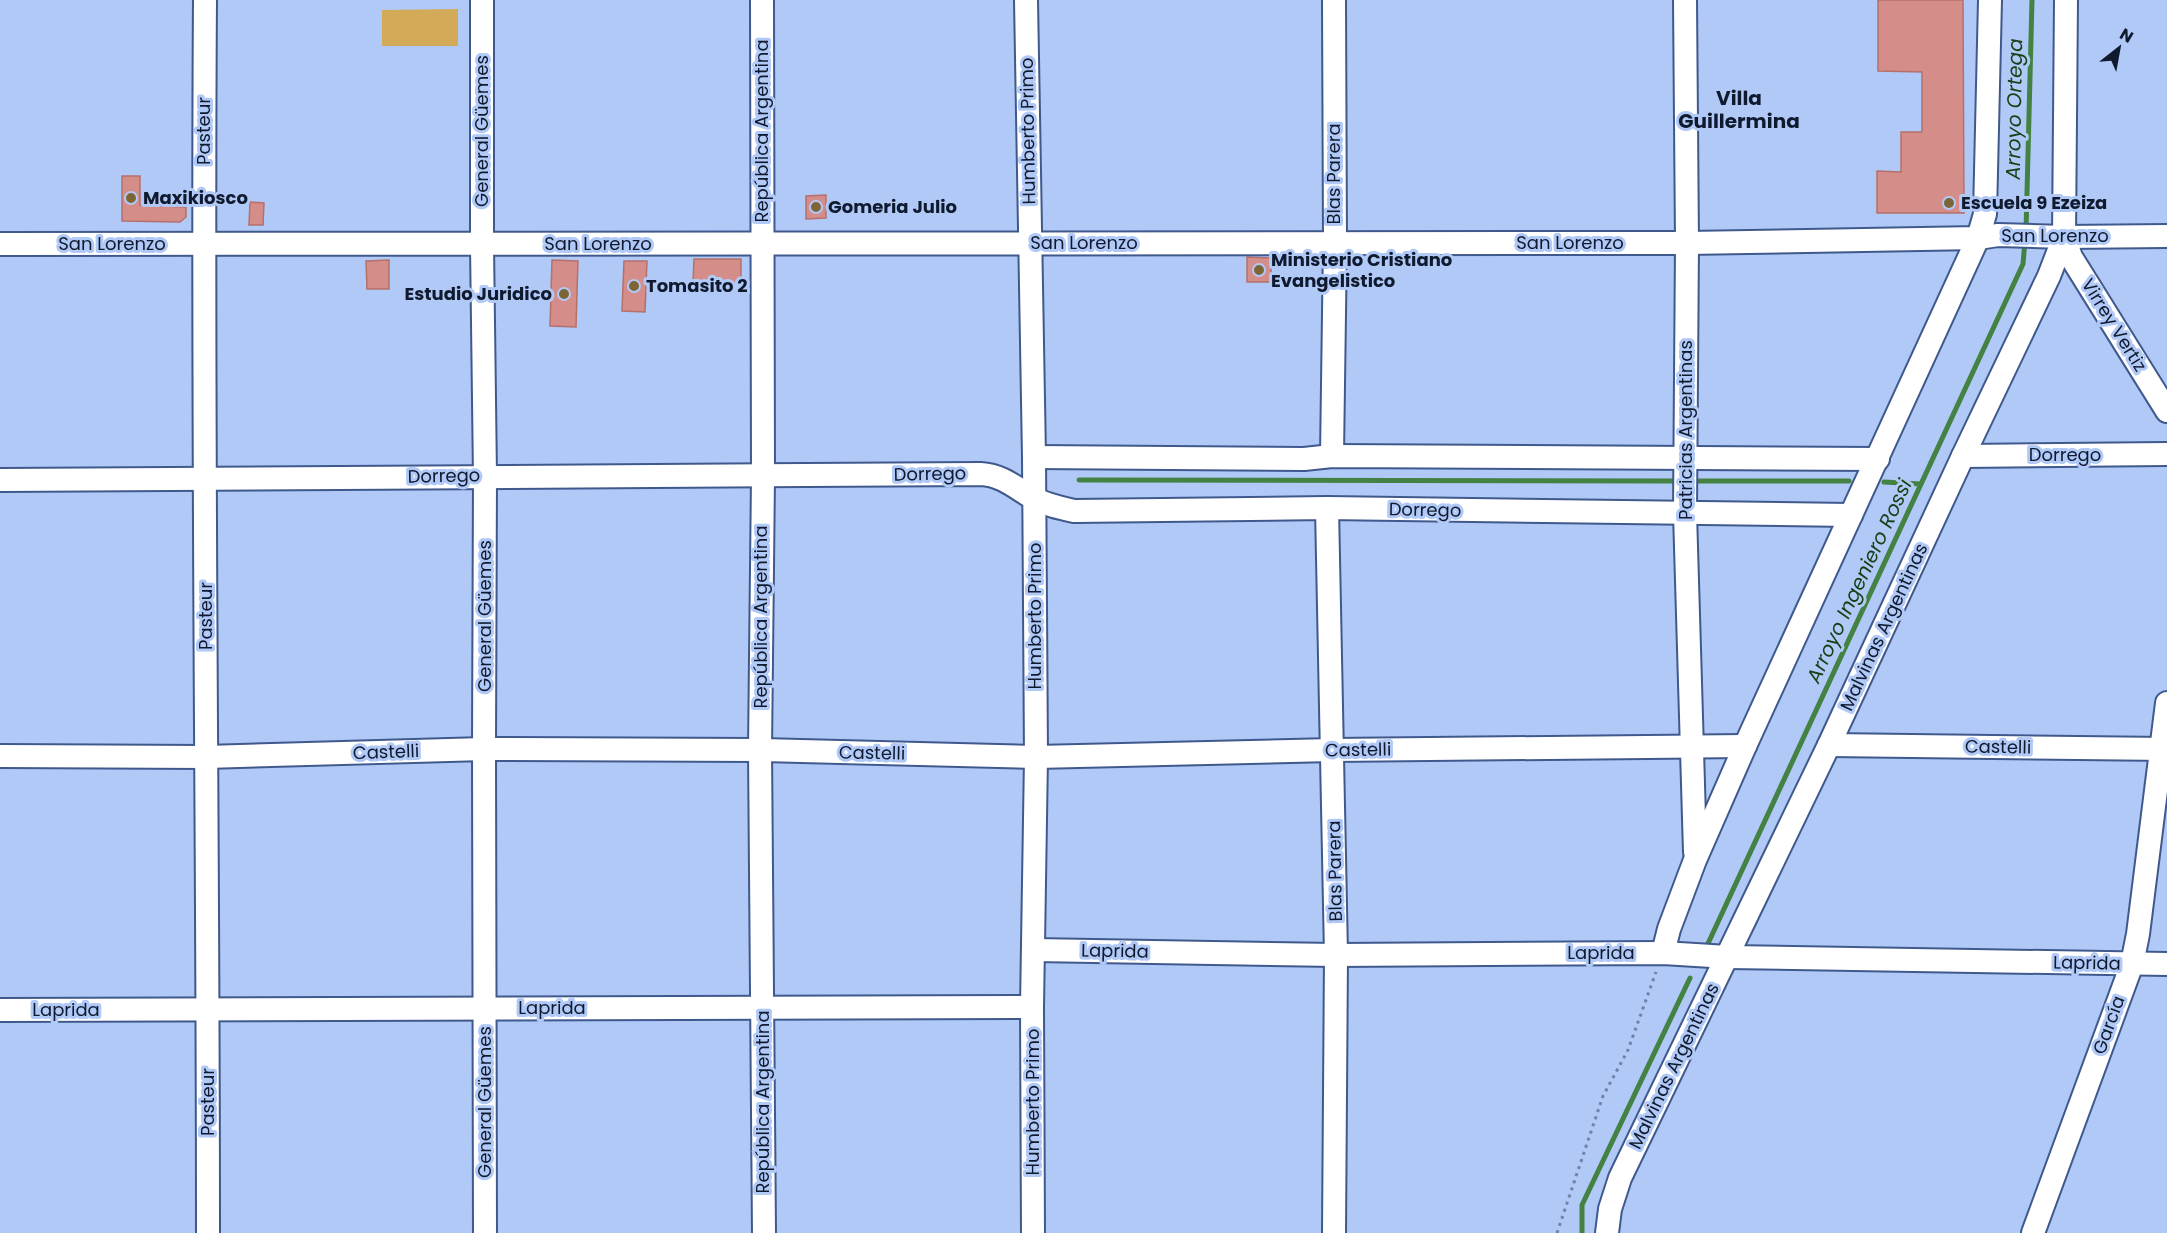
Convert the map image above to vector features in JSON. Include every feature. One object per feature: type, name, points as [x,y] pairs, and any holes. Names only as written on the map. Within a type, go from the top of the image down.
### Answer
[{"type":"street","name":"Pasteur","points":[[204,0],[208,1233]]},
{"type":"street","name":"General Güemes","points":[[482,0],[485,476],[485,1233]]},
{"type":"street","name":"República Argentina","points":[[762,0],[763,476],[760,750],[764,1233]]},
{"type":"street","name":"Humberto Primo","points":[[1026,0],[1035,498],[1036,757],[1032,1007],[1034,1233]]},
{"type":"street","name":"Blas Parera","points":[[1332,456],[1335,242],[1334,0]]},
{"type":"street","name":"Patricias Argentinas","points":[[1685,0],[1688,243],[1685,513],[1695,860]]},
{"type":"street","points":[[1670,953],[1669,929],[1695,860],[1745,746],[1851,515],[1988,237],[1985,214],[1990,0]]},
{"type":"street","name":"Malvinas Argentinas","points":[[1607,1233],[1610,1209],[1620,1178],[1718,957],[1829,745],[2049,276],[2055,237],[2066,0]]},
{"type":"street","name":"San Lorenzo","points":[[0,244],[1688,243],[2167,236]]},
{"type":"street","name":"Virrey Vertiz","points":[[2055,237],[2072,257],[2167,411]]},
{"type":"street","name":"Dorrego","points":[[1963,456],[2167,454]]},
{"type":"street","points":[[1034,457],[1878,459]]},
{"type":"street","name":"Dorrego","points":[[0,480],[992,474],[1054,507],[1074,511],[1327,508],[1851,515]]},
{"type":"street","name":"Blas Parera","points":[[1327,508],[1336,955],[1334,1233]]},
{"type":"street","name":"García","points":[[2033,1233],[2132,964],[2164,749],[2167,703]]},
{"type":"street","name":"Castelli","points":[[1829,745],[2164,749]]},
{"type":"street","name":"Castelli","points":[[0,756],[206,757],[484,749],[760,750],[1036,757],[1332,750],[1745,746]]},
{"type":"street","name":"Laprida","points":[[1034,950],[1336,955],[1670,953],[1718,957],[2167,964]]},
{"type":"street","name":"Laprida","points":[[0,1010],[1032,1007]]},
{"type":"path","points":[[1557,1233],[1603,1096],[1628,1050],[1670,953]]},
{"type":"shaded area","points":[[458,9],[458,46],[382,46],[382,10]]},
{"type":"building","points":[[1878,0],[1963,0],[1964,213],[1877,213],[1877,171],[1901,172],[1901,132],[1922,132],[1922,72],[1878,71]]},
{"type":"building","points":[[122,176],[140,176],[140,205],[186,207],[186,217],[180,222],[122,221]]},
{"type":"building","name":"Gomeria Julio","points":[[826,195],[826,218],[806,219],[806,196]]},
{"type":"building","points":[[250,202],[264,203],[263,225],[249,225]]},
{"type":"building","name":"Ministerio Cristiano Evangelistico","points":[[1247,257],[1271,258],[1271,282],[1247,282]]},
{"type":"building","points":[[694,259],[741,259],[741,285],[693,282]]},
{"type":"building","points":[[389,260],[389,289],[367,289],[366,261]]},
{"type":"building","name":"Estudio Juridico","points":[[552,260],[578,261],[576,327],[550,326]]},
{"type":"building","name":"Tomasito 2","points":[[624,261],[647,261],[645,312],[622,311]]},
{"type":"waterway","name":"Arroyo Ortega","points":[[2026,231],[2032,0]]},
{"type":"waterway","name":"Arroyo Ingeniero Rossi","points":[[1705,950],[2023,264],[2025,241]]},
{"type":"waterway","points":[[1079,480],[1678,481]]},
{"type":"waterway","points":[[1692,481],[1849,481]]},
{"type":"waterway","points":[[1884,482],[1921,484]]},
{"type":"waterway","points":[[1582,1233],[1582,1205],[1690,978]]},
{"type":"place","name":"Maxikiosco","points":[[131,198]]},
{"type":"place","name":"Escuela 9 Ezeiza","points":[[1949,203]]},
{"type":"place","name":"Gomeria Julio","points":[[816,207]]},
{"type":"place","name":"Ministerio Cristiano Evangelistico","points":[[1259,270]]},
{"type":"place","name":"Tomasito 2","points":[[634,286]]},
{"type":"place","name":"Estudio Juridico","points":[[564,294]]},
{"type":"district","name":"Villa Guillermina","points":[[1739,110]]}]
